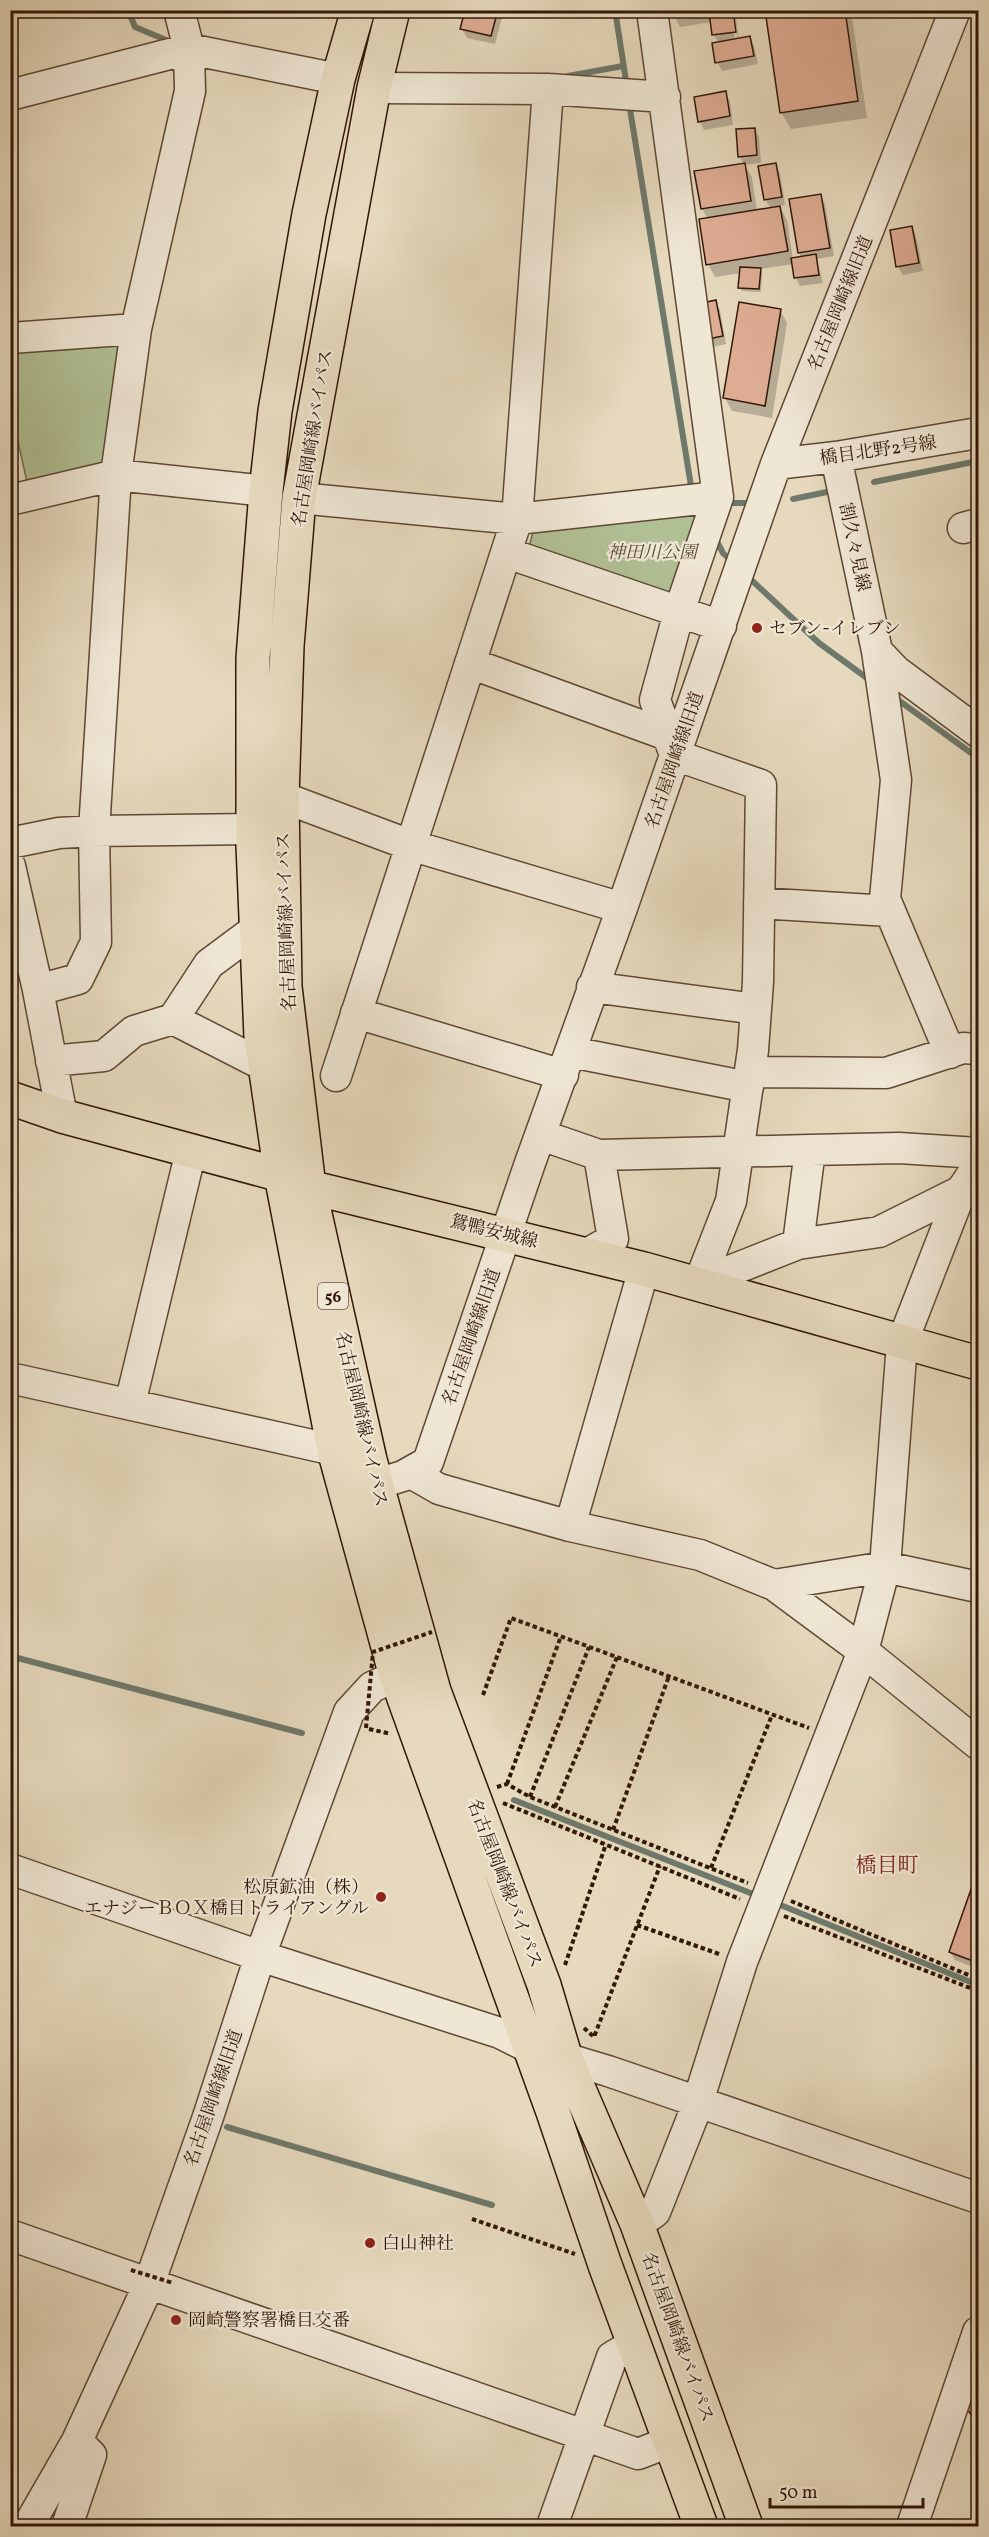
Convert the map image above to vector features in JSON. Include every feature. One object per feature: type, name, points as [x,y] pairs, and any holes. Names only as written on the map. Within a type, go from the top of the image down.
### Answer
[{"type":"main road","name":"名古屋岡崎線バイパス","points":[[358,10],[338,79],[309,214],[275,411],[266,491],[253,658],[253,829],[261,1037],[265,1066],[434,1691],[544,1985],[566,2059],[637,2224],[746,2526]]},
{"type":"main road","name":"名古屋岡崎線バイパス","points":[[393,10],[374,88],[299,498],[287,646],[282,797],[285,987],[295,1181],[334,1450],[396,1676],[701,2526]]},
{"type":"main road","name":"鴛鴨安城線","points":[[10,1098],[62,1116],[295,1181],[699,1283],[978,1363]]},
{"type":"street","points":[[38,990],[78,979],[96,942],[94,831],[116,475],[136,329],[190,91],[189,49],[179,10]]},
{"type":"street","points":[[652,10],[718,497],[679,612],[655,700],[671,745]]},
{"type":"street","name":"名古屋岡崎線旧道","points":[[377,1484],[411,1473],[428,1462],[592,987],[622,908],[671,745],[721,626],[776,464],[955,10]]},
{"type":"street","points":[[10,95],[189,49],[338,79]]},
{"type":"street","points":[[374,88],[548,89],[665,97]]},
{"type":"street","points":[[336,1076],[517,519],[548,89]]},
{"type":"street","points":[[10,338],[136,329]]},
{"type":"street","name":"橋目北野2号線","points":[[776,464],[836,457],[978,433]]},
{"type":"street","name":"割久々見線","points":[[836,457],[878,651],[896,780],[885,900],[964,1051]]},
{"type":"street","points":[[10,500],[116,475],[266,491]]},
{"type":"street","points":[[299,498],[517,519],[718,497]]},
{"type":"street","points":[[507,553],[721,626]]},
{"type":"street","points":[[878,651],[896,671],[978,732]]},
{"type":"street","points":[[470,663],[671,745],[761,785],[756,1010],[749,1079],[731,1201],[699,1283]]},
{"type":"street","points":[[282,797],[410,845],[622,908]]},
{"type":"street","points":[[10,843],[59,833],[253,829]]},
{"type":"street","points":[[10,866],[38,990],[62,1116]]},
{"type":"street","points":[[759,903],[889,911]]},
{"type":"street","points":[[51,1061],[104,1056],[135,1031],[173,1019],[209,964],[256,929]]},
{"type":"street","points":[[592,987],[756,1010]]},
{"type":"street","points":[[356,1013],[567,1064],[749,1079],[886,1073],[964,1051]]},
{"type":"street","points":[[173,1019],[265,1066]]},
{"type":"street","points":[[541,1135],[599,1155],[899,1148],[978,1153]]},
{"type":"street","points":[[798,1244],[810,1150]]},
{"type":"street","points":[[130,1404],[191,1151]]},
{"type":"street","points":[[587,1254],[613,1239],[599,1155]]},
{"type":"street","points":[[637,2224],[655,2212],[697,2101],[742,1962],[862,1651],[885,1567],[902,1343],[961,1191],[978,1166]]},
{"type":"street","points":[[699,1283],[798,1244],[879,1232],[961,1191]]},
{"type":"street","points":[[570,1526],[644,1269]]},
{"type":"street","points":[[10,1378],[334,1450]]},
{"type":"street","points":[[411,1473],[439,1489],[570,1526],[700,1556],[774,1585],[862,1651],[978,1744]]},
{"type":"street","points":[[774,1585],[885,1567],[978,1587]]},
{"type":"street","name":"名古屋岡崎線旧道","points":[[28,2526],[77,2441],[151,2279],[208,2117],[260,1956],[349,1712],[372,1687],[396,1676]]},
{"type":"street","points":[[10,1869],[260,1956],[500,2033],[528,2047],[697,2101],[978,2198]]},
{"type":"street","points":[[10,2235],[151,2279],[191,2296],[638,2454],[669,2442]]},
{"type":"street","points":[[912,2526],[978,2332]]},
{"type":"street","points":[[552,2526],[612,2356],[634,2344]]},
{"type":"street","points":[[67,2526],[91,2455],[77,2441]]},
{"type":"path","points":[[483,1695],[511,1618],[830,1736]]},
{"type":"path","points":[[361,1736],[366,1728],[373,1652],[432,1632]]},
{"type":"path","points":[[507,1784],[561,1636]]},
{"type":"path","points":[[530,1797],[589,1647]]},
{"type":"path","points":[[555,1807],[617,1657]]},
{"type":"path","points":[[613,1830],[669,1676]]},
{"type":"path","points":[[711,1868],[772,1715]]},
{"type":"path","points":[[366,1728],[398,1736]]},
{"type":"path","points":[[488,1790],[507,1784],[530,1797],[711,1868],[766,1900],[978,1991]]},
{"type":"path","points":[[494,1806],[503,1803],[517,1807],[660,1866],[766,1900],[978,1979]]},
{"type":"path","points":[[563,1971],[606,1844]]},
{"type":"path","points":[[594,2037],[660,1866]]},
{"type":"path","points":[[637,1925],[742,1962]]},
{"type":"path","points":[[472,2219],[576,2255]]},
{"type":"green space","points":[[124,342],[108,469],[28,486],[11,411],[10,349]]},
{"type":"green space","name":"神田川公園","points":[[706,507],[674,600],[529,547],[533,532]]},
{"type":"building","points":[[465,10],[498,10],[491,36],[460,29]]},
{"type":"building","points":[[733,10],[736,32],[712,35],[709,12]]},
{"type":"building","points":[[765,10],[845,10],[858,101],[780,113]]},
{"type":"building","points":[[750,36],[754,56],[715,63],[712,43]]},
{"type":"building","points":[[726,91],[730,116],[698,122],[694,97]]},
{"type":"building","points":[[755,128],[757,155],[738,157],[736,129]]},
{"type":"building","points":[[745,163],[751,201],[701,209],[694,171]]},
{"type":"building","points":[[776,163],[782,197],[764,200],[758,166]]},
{"type":"building","points":[[821,194],[830,248],[798,253],[789,199]]},
{"type":"building","points":[[780,206],[788,251],[706,265],[699,219]]},
{"type":"building","points":[[912,226],[919,263],[896,267],[890,230]]},
{"type":"building","points":[[816,254],[819,275],[794,278],[791,258]]},
{"type":"building","points":[[740,267],[761,268],[759,289],[738,288]]},
{"type":"building","points":[[716,300],[723,336],[703,340],[697,304]]},
{"type":"building","points":[[739,302],[781,309],[765,406],[723,398]]},
{"type":"building","points":[[975,1878],[978,1879],[978,1963],[949,1952]]},
{"type":"building","points":[[978,2397],[978,2423],[966,2408]]},
{"type":"waterway","points":[[128,10],[135,27],[171,42]]},
{"type":"waterway","points":[[615,10],[627,87]]},
{"type":"waterway","points":[[568,76],[623,66]]},
{"type":"waterway","points":[[629,103],[692,492]]},
{"type":"waterway","points":[[874,482],[978,461]]},
{"type":"waterway","points":[[793,499],[832,491]]},
{"type":"waterway","points":[[728,503],[745,503]]},
{"type":"waterway","points":[[714,536],[723,553],[732,562]]},
{"type":"waterway","points":[[746,575],[819,643],[871,681]]},
{"type":"waterway","points":[[894,697],[978,758]]},
{"type":"waterway","points":[[10,1656],[302,1733]]},
{"type":"waterway","points":[[514,1800],[758,1896]]},
{"type":"waterway","points":[[773,1902],[978,1985]]},
{"type":"waterway","points":[[227,2127],[492,2205]]},
{"type":"place","name":"セブン-イレブン","points":[[757,628]]},
{"type":"place","name":"松原鉱油（株） エナジーＢＯＸ橋目トライアングル","points":[[381,1897]]},
{"type":"place","name":"白山神社","points":[[370,2243]]},
{"type":"place","name":"岡崎警察署橋目交番","points":[[176,2320]]},
{"type":"district","name":"橋目町","points":[[887,1865]]}]
